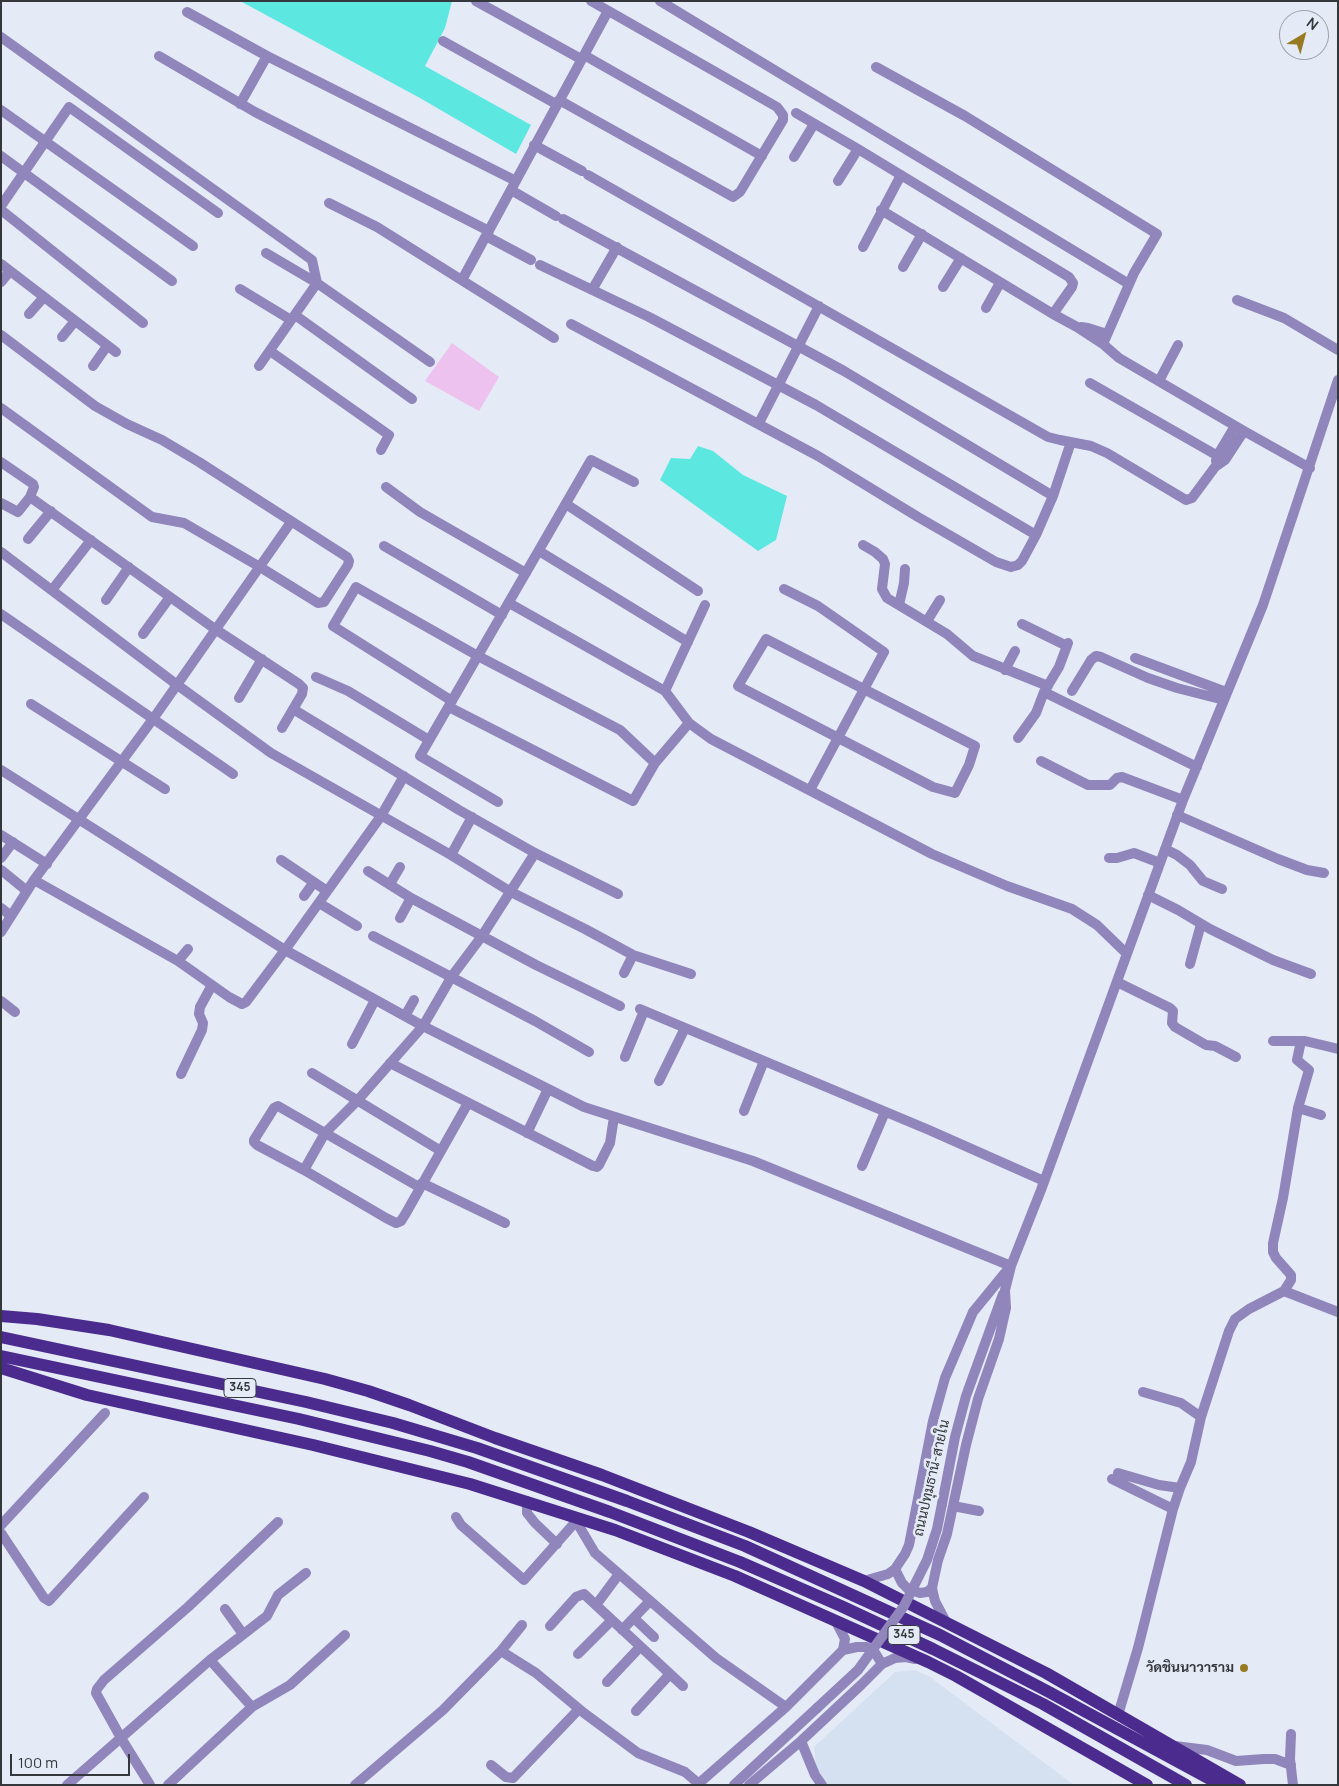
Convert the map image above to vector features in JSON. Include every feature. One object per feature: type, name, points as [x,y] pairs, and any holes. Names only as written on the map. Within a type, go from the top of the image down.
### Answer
[{"type":"main road","points":[[1,1316],[46,1320],[109,1330],[325,1379],[401,1402],[484,1434],[602,1475],[748,1532],[864,1581],[1046,1673],[1240,1785]]},
{"type":"main road","name":"345","points":[[1,1337],[306,1402],[427,1432],[477,1448],[746,1546],[940,1635],[1220,1784]]},
{"type":"main road","name":"345","points":[[1,1356],[299,1419],[430,1451],[468,1462],[610,1512],[740,1562],[841,1606],[1043,1704],[1186,1785]]},
{"type":"main road","points":[[1,1368],[87,1395],[313,1445],[459,1481],[579,1518],[642,1540],[735,1576],[928,1662],[956,1676],[1147,1785]]},
{"type":"main road","points":[[576,1484],[602,1475]]},
{"type":"main road","points":[[610,1512],[642,1540]]},
{"type":"main road","points":[[976,1637],[1049,1692]]},
{"type":"main road","points":[[956,1676],[1043,1704]]},
{"type":"street","points":[[476,1],[762,156]]},
{"type":"street","points":[[443,41],[730,196],[740,192],[782,120],[781,110],[592,1]]},
{"type":"street","points":[[660,1],[1129,284]]},
{"type":"street","points":[[462,280],[608,11]]},
{"type":"street","points":[[187,12],[514,185],[560,217],[844,372],[1053,496]]},
{"type":"street","points":[[1,37],[312,260],[317,283],[260,366]]},
{"type":"street","points":[[159,56],[240,104],[488,234],[535,262],[657,321],[778,385],[867,434],[1036,535]]},
{"type":"street","points":[[240,104],[267,56]]},
{"type":"street","points":[[876,67],[964,116],[1158,234],[1129,284],[1105,339]]},
{"type":"street","points":[[143,323],[1,208],[46,140],[69,107],[218,212]]},
{"type":"street","points":[[1,110],[46,140],[193,246]]},
{"type":"street","points":[[796,113],[1071,279],[1072,287],[1054,314]]},
{"type":"street","points":[[794,157],[814,124]]},
{"type":"street","points":[[534,145],[1048,437],[1091,446],[1107,453],[1186,500],[1194,496],[1221,458],[1239,428]]},
{"type":"street","points":[[838,181],[858,149]]},
{"type":"street","points":[[1,156],[172,281]]},
{"type":"street","points":[[863,247],[881,210],[901,176]]},
{"type":"street","points":[[329,202],[377,227],[554,338]]},
{"type":"street","points":[[881,210],[1054,314],[1077,327],[1088,328],[1105,339],[1119,358],[1310,468]]},
{"type":"street","points":[[903,267],[922,234]]},
{"type":"street","points":[[592,290],[617,247]]},
{"type":"street","points":[[266,253],[317,283],[430,362]]},
{"type":"street","points":[[943,287],[961,258]]},
{"type":"street","points":[[1,264],[116,352]]},
{"type":"street","points":[[1,282],[10,271]]},
{"type":"street","points":[[986,308],[1000,283]]},
{"type":"street","points":[[240,289],[293,317],[412,399]]},
{"type":"street","points":[[29,314],[44,297]]},
{"type":"street","points":[[1237,300],[1284,318],[1338,350]]},
{"type":"street","points":[[759,423],[819,306]]},
{"type":"street","points":[[62,337],[75,321]]},
{"type":"street","points":[[571,324],[759,423],[818,456],[918,517],[1004,565],[1011,567],[1018,565],[1022,561],[1036,535],[1053,496],[1071,442]]},
{"type":"street","points":[[1,335],[95,406],[169,444],[292,522],[349,561],[324,602],[318,603],[184,523],[152,517],[1,408]]},
{"type":"street","points":[[1159,381],[1178,345]]},
{"type":"street","points":[[92,366],[107,346]]},
{"type":"street","points":[[270,351],[389,435],[381,450]]},
{"type":"street","points":[[946,1622],[935,1600],[932,1588],[938,1560],[947,1534],[966,1445],[978,1400],[999,1338],[1006,1308],[1005,1290],[1011,1266],[1044,1181],[1177,815],[1263,605],[1338,380]]},
{"type":"street","points":[[1090,383],[1221,458]]},
{"type":"street","points":[[498,802],[420,756],[591,460],[634,482]]},
{"type":"street","points":[[1,462],[33,484],[33,491],[30,497],[18,512],[1,503]]},
{"type":"street","points":[[386,487],[420,512],[526,573]]},
{"type":"street","points":[[30,497],[216,629],[294,679],[303,688],[302,694],[282,728]]},
{"type":"street","points":[[566,504],[698,590]]},
{"type":"street","points":[[28,539],[51,511]]},
{"type":"street","points":[[1,932],[34,880],[153,718],[292,522]]},
{"type":"street","points":[[52,590],[91,540]]},
{"type":"street","points":[[863,545],[883,559],[882,589],[884,594],[947,634],[973,656],[1046,689],[1197,767]]},
{"type":"street","points":[[384,546],[502,614]]},
{"type":"street","points":[[539,551],[688,642]]},
{"type":"street","points":[[1,552],[271,753],[511,892],[585,928],[633,955],[691,974]]},
{"type":"street","points":[[106,600],[129,567]]},
{"type":"street","points":[[899,605],[904,583],[904,569]]},
{"type":"street","points":[[655,764],[620,730],[478,656],[356,587],[333,626],[450,704],[633,801],[655,764],[688,723]]},
{"type":"street","points":[[784,589],[818,606],[884,652],[810,790]]},
{"type":"street","points":[[143,634],[170,597]]},
{"type":"street","points":[[927,622],[940,600]]},
{"type":"street","points":[[509,603],[665,691],[688,723],[711,739],[932,854],[1008,886],[1072,909],[1097,926],[1127,954]]},
{"type":"street","points":[[665,691],[705,605]]},
{"type":"street","points":[[1,614],[233,774]]},
{"type":"street","points":[[1018,738],[1036,713],[1046,689],[1059,667],[1067,645],[1022,624]]},
{"type":"street","points":[[766,639],[864,690],[974,746],[970,765],[955,793],[933,788],[738,686],[766,639]]},
{"type":"street","points":[[1006,670],[1015,651]]},
{"type":"street","points":[[1072,691],[1092,659],[1096,656],[1177,688],[1225,696]]},
{"type":"street","points":[[1135,658],[1225,696]]},
{"type":"street","points":[[239,698],[262,659]]},
{"type":"street","points":[[316,677],[348,691],[430,740]]},
{"type":"street","points":[[31,704],[165,789]]},
{"type":"street","points":[[293,709],[535,853],[618,894]]},
{"type":"street","points":[[1041,761],[1088,785],[1110,785],[1117,778],[1122,777],[1183,800]]},
{"type":"street","points":[[1,770],[285,950],[423,1026],[584,1107],[753,1161],[1011,1266]]},
{"type":"street","points":[[34,880],[178,961],[242,1004],[246,1002],[319,903],[380,816],[404,776]]},
{"type":"street","points":[[1177,815],[1278,859],[1307,870],[1324,873]]},
{"type":"street","points":[[450,855],[472,817]]},
{"type":"street","points":[[1,834],[47,864]]},
{"type":"street","points":[[1,858],[13,842]]},
{"type":"street","points":[[1165,849],[1190,865],[1203,881],[1222,889]]},
{"type":"street","points":[[304,1170],[325,1133],[357,1101],[423,1026],[452,976],[482,936],[535,853]]},
{"type":"street","points":[[1109,858],[1117,858],[1134,853],[1160,863]]},
{"type":"street","points":[[281,860],[327,891]]},
{"type":"street","points":[[390,884],[400,867]]},
{"type":"street","points":[[1,870],[27,892]]},
{"type":"street","points":[[368,871],[411,898],[620,1006]]},
{"type":"street","points":[[304,896],[314,882]]},
{"type":"street","points":[[1148,895],[1273,960],[1311,974]]},
{"type":"street","points":[[400,918],[411,898]]},
{"type":"street","points":[[319,903],[357,926]]},
{"type":"street","points":[[1,908],[11,916]]},
{"type":"street","points":[[1190,964],[1201,924]]},
{"type":"street","points":[[373,936],[452,976],[589,1052]]},
{"type":"street","points":[[178,961],[188,949]]},
{"type":"street","points":[[624,973],[633,955]]},
{"type":"street","points":[[1117,982],[1170,1008],[1173,1011],[1172,1024],[1175,1027],[1206,1045],[1215,1046],[1236,1057]]},
{"type":"street","points":[[181,1074],[202,1030],[203,1023],[199,1014],[200,1006],[212,985]]},
{"type":"street","points":[[352,1044],[375,1000]]},
{"type":"street","points":[[405,1016],[414,1000]]},
{"type":"street","points":[[1,1001],[15,1012]]},
{"type":"street","points":[[624,1057],[642,1010],[1044,1181]]},
{"type":"street","points":[[659,1081],[685,1028]]},
{"type":"street","points":[[1273,1041],[1301,1041],[1338,1049]]},
{"type":"street","points":[[1118,1714],[1136,1655],[1173,1509],[1191,1462],[1201,1417],[1230,1331],[1235,1319],[1249,1309],[1284,1291],[1291,1280],[1291,1276],[1276,1258],[1272,1244],[1283,1198],[1298,1108],[1309,1070],[1297,1060],[1301,1041]]},
{"type":"street","points":[[744,1111],[764,1061]]},
{"type":"street","points":[[390,1063],[597,1167],[610,1143],[614,1117]]},
{"type":"street","points":[[312,1073],[441,1151]]},
{"type":"street","points":[[527,1133],[548,1089]]},
{"type":"street","points":[[468,1103],[441,1151],[421,1185],[400,1221],[396,1222],[254,1142],[274,1108],[278,1106],[421,1185],[505,1223]]},
{"type":"street","points":[[1298,1108],[1321,1115]]},
{"type":"street","points":[[862,1166],[885,1112]]},
{"type":"street","points":[[864,1581],[881,1577],[895,1569],[909,1545],[940,1394],[973,1312],[1011,1266]]},
{"type":"street","name":"ถนนปทุมธานี-สายใน","points":[[734,1785],[858,1670],[904,1606],[927,1560],[938,1529],[951,1456],[966,1396],[985,1340],[1005,1290]]},
{"type":"street","points":[[1284,1291],[1338,1312]]},
{"type":"street","points":[[1143,1392],[1181,1403],[1201,1417]]},
{"type":"street","points":[[1,1525],[105,1413]]},
{"type":"street","points":[[1173,1509],[1115,1476],[1180,1488]]},
{"type":"street","points":[[1,1534],[44,1598],[49,1601],[144,1497]]},
{"type":"street","points":[[526,1501],[527,1513],[557,1544]]},
{"type":"street","points":[[953,1506],[979,1511]]},
{"type":"street","points":[[456,1517],[461,1525],[524,1580],[579,1518]]},
{"type":"street","points":[[579,1518],[580,1526],[595,1553],[716,1658],[786,1707]]},
{"type":"street","points":[[150,1785],[96,1693],[100,1685],[188,1607],[278,1522]]},
{"type":"street","points":[[895,1569],[908,1590],[920,1593],[927,1592],[932,1588]]},
{"type":"street","points":[[67,1785],[210,1660],[271,1613],[274,1600],[278,1594],[306,1574]]},
{"type":"street","points":[[596,1605],[619,1574]]},
{"type":"street","points":[[550,1626],[576,1597],[584,1594],[683,1686]]},
{"type":"street","points":[[622,1630],[650,1601]]},
{"type":"street","points":[[225,1609],[243,1634]]},
{"type":"street","points":[[634,1618],[654,1637]]},
{"type":"street","points":[[578,1654],[612,1620]]},
{"type":"street","points":[[835,1620],[845,1639],[843,1650]]},
{"type":"street","points":[[354,1785],[443,1710],[501,1650],[522,1624]]},
{"type":"street","points":[[168,1785],[252,1707],[290,1685],[345,1635]]},
{"type":"street","points":[[607,1682],[640,1646]]},
{"type":"street","points":[[501,1650],[536,1673],[579,1709],[638,1753],[685,1772],[698,1784],[786,1707],[843,1650],[867,1647],[874,1651],[882,1664]]},
{"type":"street","points":[[749,1785],[801,1741],[882,1664],[895,1658],[906,1657],[928,1662]]},
{"type":"street","points":[[210,1660],[252,1707]]},
{"type":"street","points":[[636,1711],[670,1674]]},
{"type":"street","points":[[491,1765],[509,1779],[513,1778],[579,1709]]},
{"type":"street","points":[[1291,1734],[1293,1785]]},
{"type":"street","points":[[801,1741],[815,1775],[822,1785]]},
{"type":"street","points":[[1172,1746],[1207,1750],[1236,1761],[1264,1758],[1275,1759],[1291,1766]]},
{"type":"shaded area","points":[[240,1],[452,1],[445,28],[425,66],[531,125],[516,154],[420,98]]},
{"type":"shaded area","points":[[452,343],[499,377],[479,411],[425,381]]},
{"type":"shaded area","points":[[698,446],[713,451],[743,475],[787,496],[776,540],[758,551],[660,480],[671,458],[690,459]]},
{"type":"shaded area","points":[[915,1670],[930,1677],[1074,1785],[826,1785],[817,1773],[814,1747],[895,1672]]},
{"type":"place","name":"วัดชินนาวาราม","points":[[1244,1668]]}]
